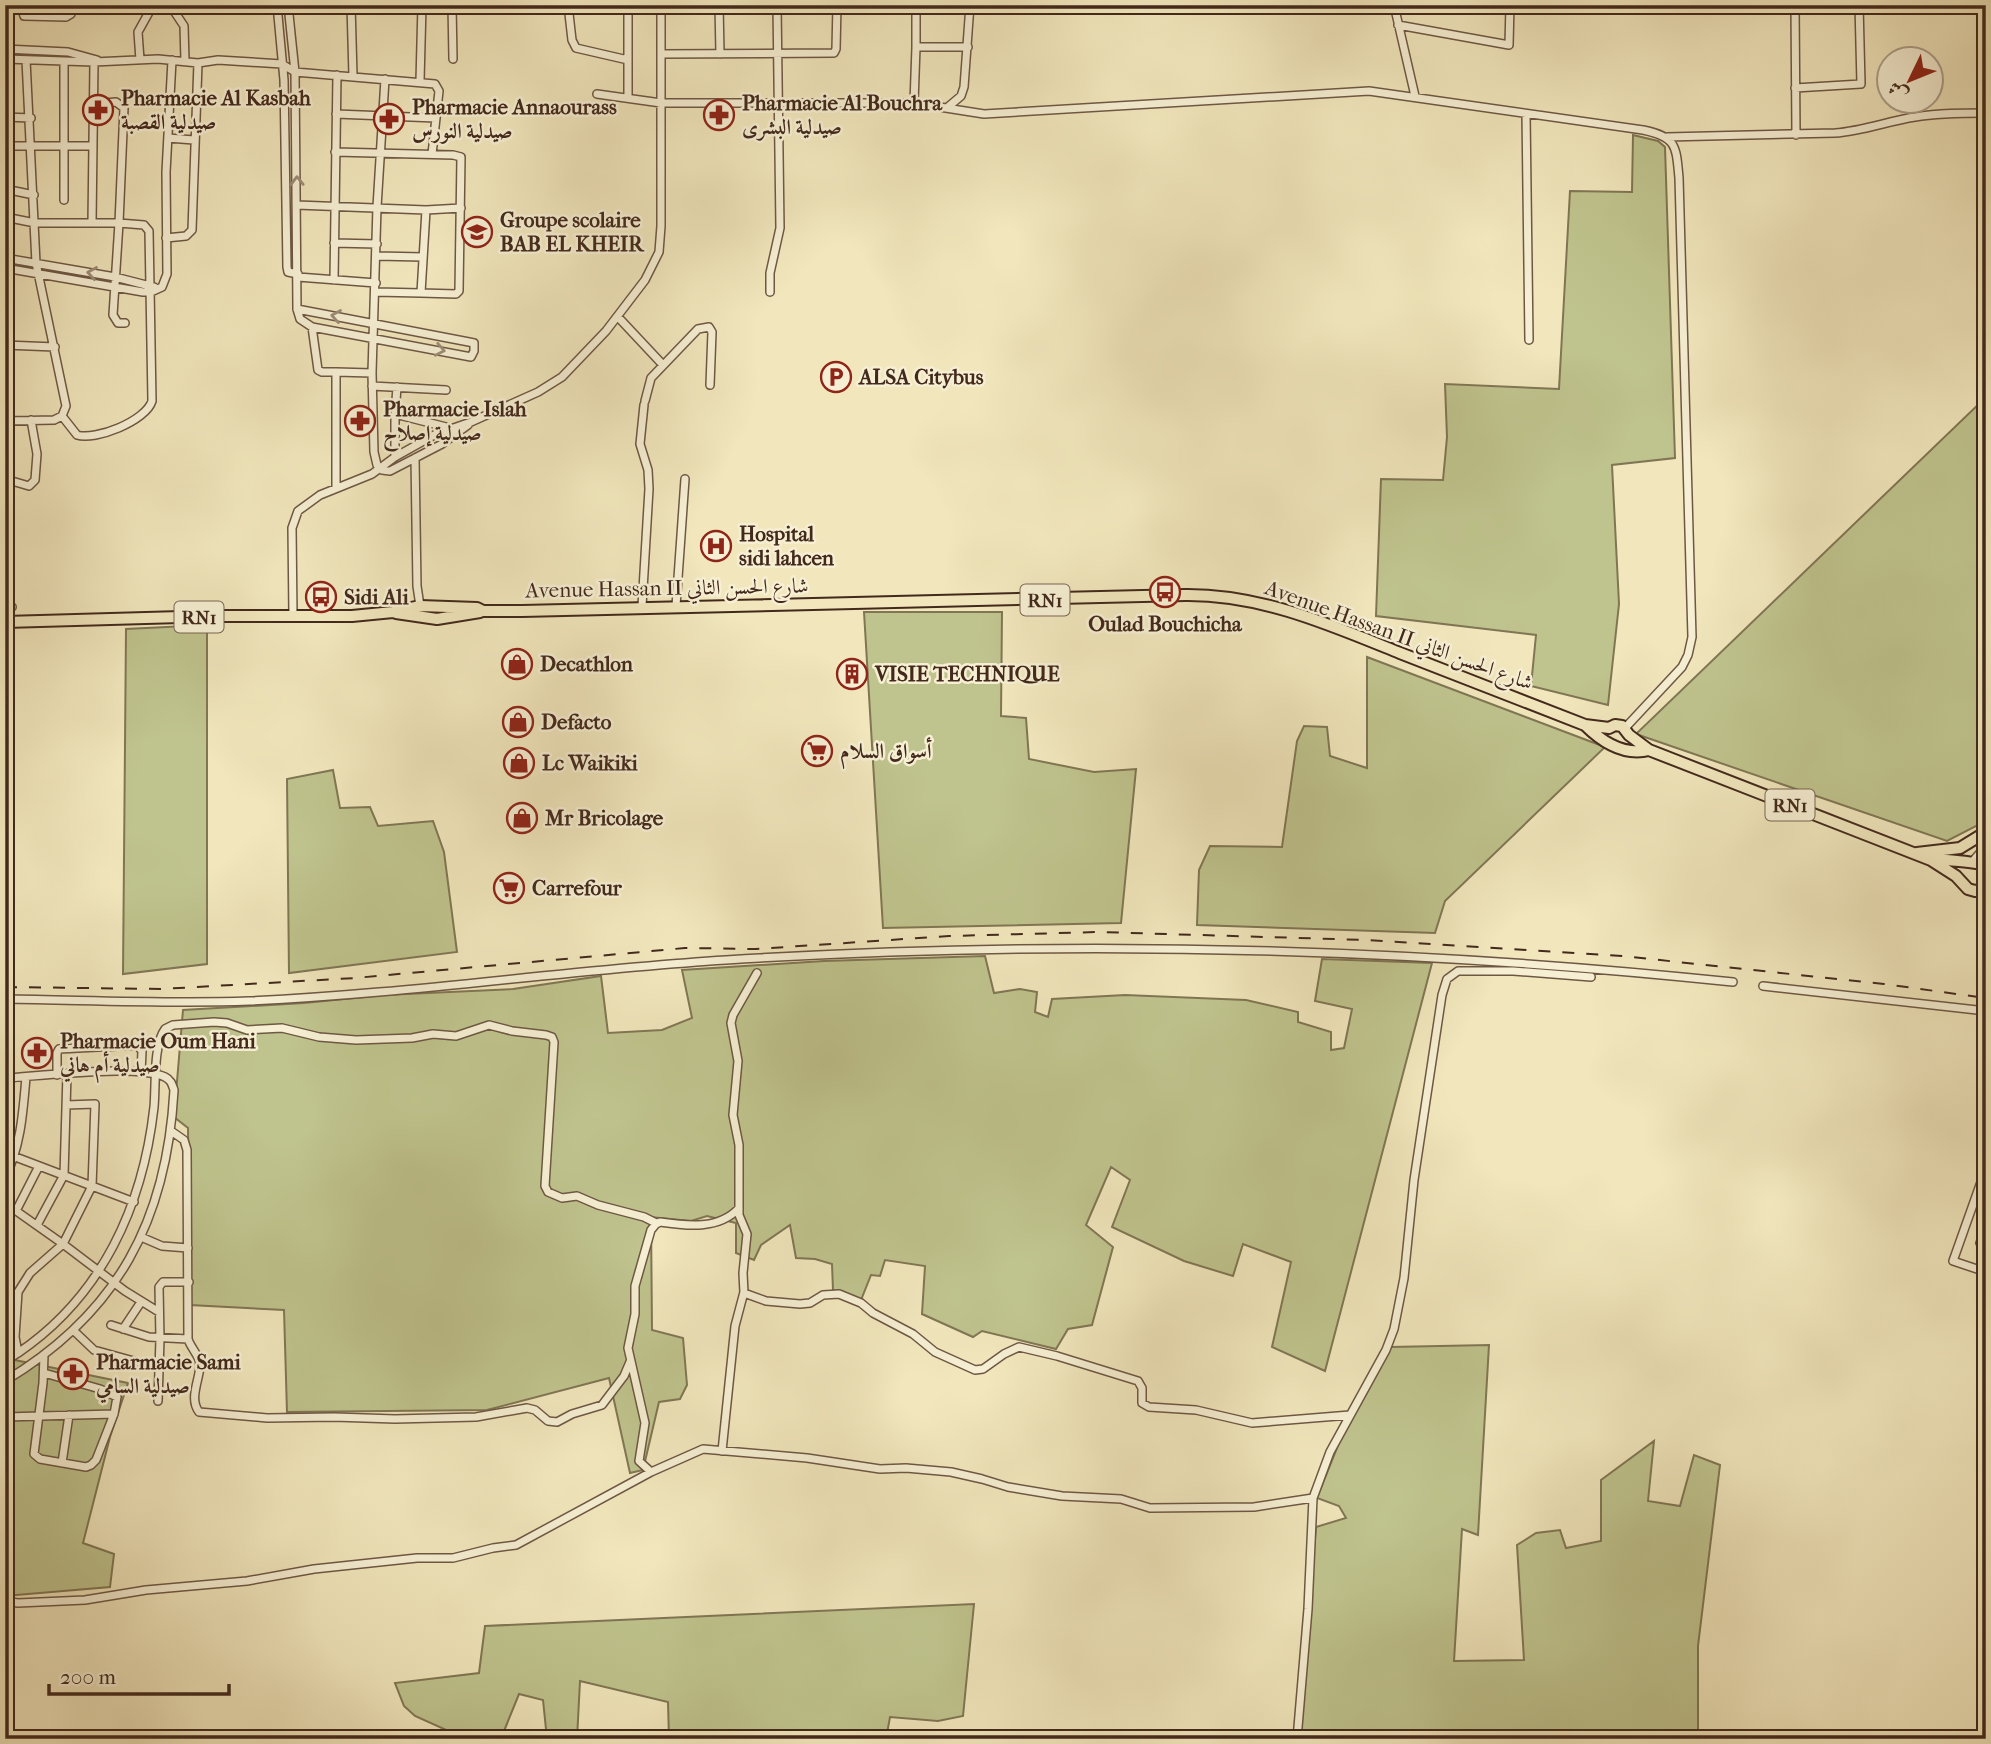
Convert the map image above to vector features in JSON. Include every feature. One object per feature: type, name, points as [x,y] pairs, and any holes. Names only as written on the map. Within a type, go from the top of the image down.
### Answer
[{"type":"main road","name":"Avenue Hassan II شارع الحسن الثاني","points":[[420,612],[447,612],[470,607],[483,611],[583,610],[1194,594],[1232,597],[1273,606],[1344,630],[1585,725],[1606,740]]},
{"type":"main road","name":"RN1","points":[[5,622],[352,616],[420,612]]},
{"type":"main road","name":"Avenue Hassan II شارع الحسن الثاني","points":[[1585,725],[1609,728]]},
{"type":"main road","points":[[1619,725],[1627,731],[1628,743],[1622,747],[1612,747],[1606,740],[1609,728],[1619,725]]},
{"type":"main road","name":"RN1","points":[[1627,731],[1649,750],[1931,860],[1961,881]]},
{"type":"main road","name":"RN1","points":[[1622,747],[1636,752],[1649,750]]},
{"type":"main road","points":[[1913,853],[1960,848],[1986,832]]},
{"type":"main road","name":"RN1","points":[[1931,860],[1971,862]]},
{"type":"main road","points":[[1984,889],[1968,889],[1961,881],[1962,870],[1971,862],[1986,866]]},
{"type":"street","points":[[5,6],[22,6],[24,16],[66,17],[71,14],[72,5]]},
{"type":"street","points":[[140,60],[138,32],[153,5]]},
{"type":"street","points":[[170,5],[184,26],[185,61]]},
{"type":"street","points":[[277,5],[282,64],[287,270],[298,275],[376,283]]},
{"type":"street","points":[[288,5],[295,72],[297,309],[302,322],[312,327],[471,357],[475,348],[471,342],[297,309]]},
{"type":"street","points":[[351,5],[353,76]]},
{"type":"street","points":[[420,81],[422,5]]},
{"type":"street","points":[[452,5],[453,59]]},
{"type":"street","points":[[568,5],[572,40],[576,48],[628,60]]},
{"type":"street","points":[[628,5],[628,99]]},
{"type":"street","points":[[293,616],[292,538],[295,517],[307,503],[366,477],[395,457],[450,428],[471,422],[552,384],[570,369],[618,317],[645,280],[659,252],[661,226],[661,5]]},
{"type":"street","points":[[719,5],[720,54]]},
{"type":"street","points":[[770,292],[769,273],[780,228],[778,5]]},
{"type":"street","points":[[661,54],[835,52],[837,5]]},
{"type":"street","points":[[914,103],[916,5]]},
{"type":"street","points":[[948,107],[961,96],[968,47],[970,5]]},
{"type":"street","points":[[1394,5],[1415,96]]},
{"type":"street","points":[[1398,25],[1508,45],[1510,5]]},
{"type":"street","points":[[1795,5],[1796,135]]},
{"type":"street","points":[[1795,88],[1861,84],[1859,5]]},
{"type":"street","points":[[916,47],[968,47]]},
{"type":"street","points":[[5,49],[68,52],[98,62]]},
{"type":"street","points":[[5,60],[172,60],[198,63],[218,60],[282,64],[295,72],[420,81],[438,87],[432,154]]},
{"type":"street","points":[[5,421],[54,420],[62,416],[66,407],[36,263],[31,118],[26,60]]},
{"type":"street","points":[[5,268],[114,287],[153,289],[164,285],[167,274],[168,138],[172,60]]},
{"type":"street","points":[[64,61],[64,200]]},
{"type":"street","points":[[92,223],[93,104],[98,62]]},
{"type":"street","points":[[166,238],[186,236],[191,232],[198,63]]},
{"type":"street","points":[[334,279],[337,75]]},
{"type":"street","points":[[379,469],[374,452],[372,373],[377,207],[385,79]]},
{"type":"street","points":[[597,94],[662,103],[914,103],[984,114],[1370,91],[1643,130],[1666,136],[1851,132],[1938,113],[1986,113]]},
{"type":"street","points":[[93,104],[116,102],[124,108],[114,318],[118,323],[125,323]]},
{"type":"street","points":[[336,114],[436,118]]},
{"type":"street","points":[[1526,114],[1529,340]]},
{"type":"street","points":[[5,117],[31,118]]},
{"type":"street","points":[[1627,731],[1682,667],[1692,637],[1680,205],[1676,148],[1666,136]]},
{"type":"street","points":[[168,138],[194,140]]},
{"type":"street","points":[[34,195],[7,190],[6,146],[93,146]]},
{"type":"street","points":[[335,152],[453,155],[462,159],[459,291],[454,295],[376,292]]},
{"type":"street","points":[[297,205],[426,210],[461,208]]},
{"type":"street","points":[[421,293],[426,210]]},
{"type":"street","points":[[5,217],[34,223],[119,223],[141,224],[148,228],[153,289],[150,408],[135,419],[91,437],[77,435],[62,416]]},
{"type":"street","points":[[286,230],[297,231]]},
{"type":"street","points":[[334,243],[377,244]]},
{"type":"street","points":[[377,256],[423,257]]},
{"type":"street","points":[[5,258],[115,277],[153,289]]},
{"type":"street","points":[[618,317],[663,365]]},
{"type":"street","points":[[312,327],[318,370],[372,373]]},
{"type":"street","points":[[642,607],[649,480],[640,444],[649,381],[698,329],[709,327],[712,332],[710,385]]},
{"type":"street","points":[[5,345],[55,347]]},
{"type":"street","points":[[336,372],[336,488]]},
{"type":"street","points":[[372,386],[446,390]]},
{"type":"street","points":[[395,457],[397,387]]},
{"type":"street","points":[[395,414],[450,428]]},
{"type":"street","points":[[5,479],[29,486],[35,480],[37,454],[31,420]]},
{"type":"street","points":[[379,469],[390,471],[450,439],[471,422]]},
{"type":"street","points":[[415,458],[417,586],[420,612]]},
{"type":"street","points":[[676,606],[685,479]]},
{"type":"street","points":[[1971,862],[1986,846]]},
{"type":"street","points":[[5,999],[169,1002],[251,1000],[729,960],[980,950],[1180,948],[1342,953],[1518,963],[1733,982]]},
{"type":"street","points":[[1297,1739],[1308,1609],[1313,1498],[1330,1452],[1390,1343],[1396,1317],[1438,1014],[1447,979],[1458,971],[1513,971],[1591,977]]},
{"type":"street","points":[[722,1451],[735,1326],[744,1293],[747,1234],[741,1222],[739,1208],[738,1144],[733,1115],[738,1061],[731,1023],[757,973]]},
{"type":"street","points":[[1763,986],[1986,1011]]},
{"type":"street","points":[[5,1361],[54,1324],[99,1271],[115,1245],[134,1202],[150,1139],[161,1034],[165,1028],[173,1025],[227,1023],[247,1030],[282,1028],[319,1037],[356,1040],[412,1038],[433,1034],[456,1036],[489,1026],[546,1035],[552,1037],[554,1042],[545,1186],[548,1192],[562,1198],[577,1196],[656,1223],[687,1226],[718,1222],[729,1218],[739,1208]]},
{"type":"street","points":[[57,1075],[59,1049],[137,1045],[142,1051],[141,1073]]},
{"type":"street","points":[[5,1078],[141,1073],[166,1077],[173,1085],[171,1130],[162,1174],[141,1237],[115,1283],[73,1330],[44,1355],[5,1381]]},
{"type":"street","points":[[37,1225],[64,1175],[67,1074]]},
{"type":"street","points":[[5,1178],[15,1156],[26,1077]]},
{"type":"street","points":[[18,1353],[15,1337],[18,1292],[30,1273],[63,1244],[92,1186],[95,1104],[66,1105]]},
{"type":"street","points":[[171,1130],[184,1140],[187,1150],[188,1339],[199,1362],[196,1407],[200,1412],[267,1418],[395,1419],[476,1416],[527,1408],[537,1411],[548,1421],[556,1422],[602,1405],[619,1384],[630,1362]]},
{"type":"street","points":[[5,1153],[134,1202]]},
{"type":"street","points":[[16,1210],[39,1166]]},
{"type":"street","points":[[1986,1168],[1953,1261],[1986,1272]]},
{"type":"street","points":[[1977,1191],[1986,1195]]},
{"type":"street","points":[[5,1203],[141,1302],[159,1312]]},
{"type":"street","points":[[650,1472],[639,1461],[645,1423],[628,1348],[635,1314],[635,1286],[648,1240],[656,1223]]},
{"type":"street","points":[[1986,1228],[1980,1244],[1983,1245],[1986,1241]]},
{"type":"street","points":[[141,1237],[162,1246],[188,1248]]},
{"type":"street","points":[[158,1401],[159,1286],[160,1283],[189,1282]]},
{"type":"street","points":[[744,1293],[766,1301],[800,1304],[810,1303],[823,1295],[839,1294],[861,1303],[873,1313],[913,1334],[935,1352],[975,1370],[983,1369],[1019,1347],[1138,1381],[1142,1388],[1142,1403],[1146,1406],[1196,1410],[1252,1423],[1350,1415]]},
{"type":"street","points":[[123,1329],[141,1302]]},
{"type":"street","points":[[111,1325],[160,1339],[188,1339]]},
{"type":"street","points":[[73,1330],[94,1350],[159,1368]]},
{"type":"street","points":[[44,1355],[34,1454],[40,1459],[62,1463],[86,1467],[93,1464],[118,1400],[114,1394],[44,1373]]},
{"type":"street","points":[[619,1384],[635,1377]]},
{"type":"street","points":[[5,1416],[114,1414]]},
{"type":"street","points":[[62,1463],[69,1416]]},
{"type":"street","points":[[5,1601],[18,1603],[85,1600],[146,1590],[247,1581],[314,1569],[417,1558],[461,1557],[520,1543],[650,1472],[699,1450],[807,1458],[880,1469],[950,1472],[1008,1487],[1062,1496],[1121,1499],[1150,1508],[1254,1507],[1313,1498]]},
{"type":"green space","points":[[1633,135],[1658,141],[1665,147],[1675,458],[1612,465],[1619,604],[1608,705],[1531,686],[1536,635],[1376,616],[1381,479],[1443,480],[1447,437],[1445,384],[1559,389],[1570,191],[1632,192]]},
{"type":"green space","points":[[1986,397],[1986,821],[1947,841],[1636,734]]},
{"type":"green space","points":[[864,612],[1002,612],[1001,716],[1026,718],[1029,759],[1094,772],[1136,769],[1121,923],[883,928]]},
{"type":"green space","points":[[207,625],[207,964],[123,974],[126,629]]},
{"type":"green space","points":[[1367,657],[1605,747],[1445,901],[1435,933],[1197,925],[1199,870],[1210,846],[1282,847],[1297,741],[1304,726],[1327,727],[1330,756],[1367,768]]},
{"type":"green space","points":[[333,770],[340,808],[370,807],[378,826],[433,821],[444,852],[457,952],[289,973],[287,779]]},
{"type":"green space","points":[[985,956],[994,993],[1020,989],[1037,992],[1035,1012],[1048,1017],[1052,999],[1125,995],[1246,1000],[1298,1012],[1298,1022],[1331,1032],[1331,1050],[1344,1048],[1352,1009],[1315,1001],[1322,959],[1432,963],[1325,1371],[1272,1347],[1291,1262],[1243,1244],[1233,1276],[1184,1261],[1112,1227],[1130,1180],[1111,1167],[1086,1225],[1113,1247],[1092,1325],[1068,1329],[1056,1349],[982,1331],[973,1337],[922,1314],[925,1266],[885,1260],[880,1276],[871,1275],[861,1300],[833,1290],[832,1264],[815,1259],[796,1258],[790,1225],[761,1245],[754,1260],[736,1253],[736,1223],[707,1216],[691,1221],[651,1217],[652,1330],[683,1338],[687,1385],[680,1399],[659,1402],[643,1470],[630,1473],[609,1378],[487,1410],[287,1412],[284,1310],[190,1305],[188,1128],[174,1117],[183,1010],[384,995],[513,989],[601,976],[608,1033],[662,1030],[692,1018],[682,970],[824,961]]},
{"type":"green space","points":[[1489,1345],[1478,1535],[1462,1529],[1454,1661],[1524,1660],[1517,1545],[1536,1533],[1560,1530],[1566,1548],[1601,1541],[1601,1480],[1654,1441],[1648,1501],[1680,1506],[1694,1455],[1720,1465],[1698,1646],[1698,1739],[1298,1739],[1316,1527],[1346,1518],[1339,1506],[1317,1498],[1339,1443],[1390,1347]]},
{"type":"green space","points":[[5,1358],[128,1383],[110,1437],[83,1543],[114,1554],[110,1587],[5,1596]]},
{"type":"green space","points":[[974,1604],[963,1716],[938,1721],[890,1717],[886,1739],[669,1739],[668,1702],[580,1681],[577,1739],[547,1739],[543,1700],[519,1694],[502,1736],[466,1739],[415,1716],[404,1706],[395,1683],[479,1673],[485,1626]]},
{"type":"railway","points":[[5,987],[161,989],[355,978],[685,948],[756,949],[949,936],[1099,932],[1367,940],[1622,956],[1884,984],[1986,998]]},
{"type":"place","name":"Pharmacie Al Kasbah صيدلية القصبة","points":[[98,110]]},
{"type":"place","name":"Pharmacie Al Bouchra صيدلية البشرى","points":[[719,115]]},
{"type":"place","name":"Pharmacie Annaourass صيدلية النورس","points":[[389,119]]},
{"type":"place","name":"Groupe scolaire BAB EL KHEIR","points":[[477,232]]},
{"type":"place","name":"ALSA Citybus","points":[[836,377]]},
{"type":"place","name":"Pharmacie Islah صيدلية إصلاح","points":[[360,421]]},
{"type":"place","name":"Hospital sidi lahcen","points":[[716,546]]},
{"type":"place","name":"Oulad Bouchicha","points":[[1165,592]]},
{"type":"place","name":"Sidi Ali","points":[[321,597]]},
{"type":"place","name":"Decathlon","points":[[517,664]]},
{"type":"place","name":"VISIE TECHNIQUE","points":[[852,674]]},
{"type":"place","name":"Defacto","points":[[518,722]]},
{"type":"place","name":"أسواق السلام","points":[[817,751]]},
{"type":"place","name":"Lc Waikiki","points":[[519,763]]},
{"type":"place","name":"Mr Bricolage","points":[[522,818]]},
{"type":"place","name":"Carrefour","points":[[509,888]]},
{"type":"place","name":"Pharmacie Oum Hani صيدلية أم هاني","points":[[37,1053]]},
{"type":"place","name":"Pharmacie Sami صيدلية السامي","points":[[73,1374]]}]
